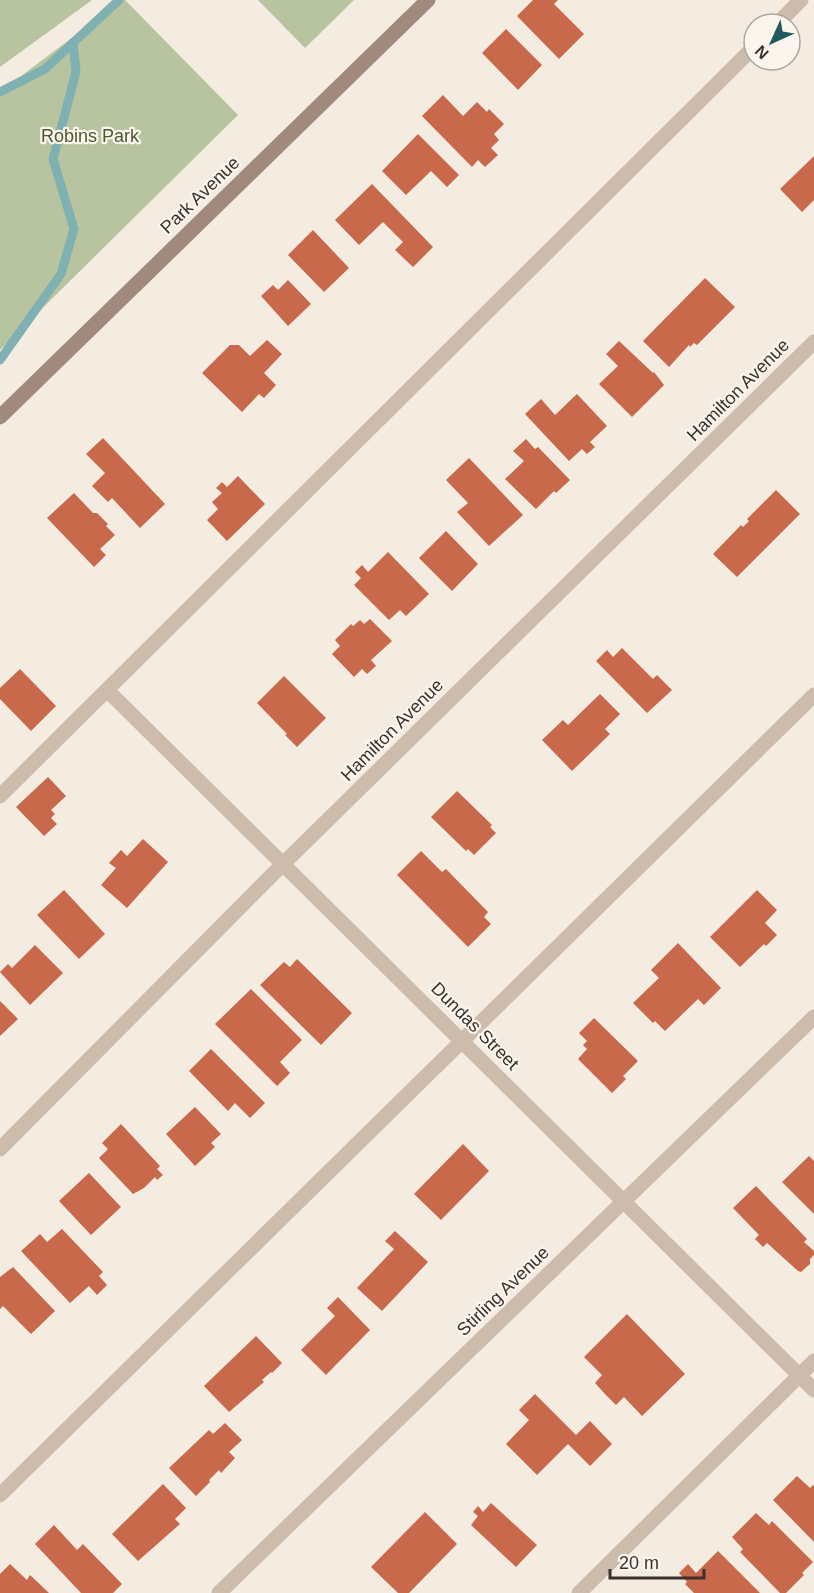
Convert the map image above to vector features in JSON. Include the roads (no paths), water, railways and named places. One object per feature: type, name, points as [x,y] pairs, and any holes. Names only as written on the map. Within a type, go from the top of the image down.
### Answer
[{"type":"street","name":"Park Avenue","points":[[0,417],[428,0]]},
{"type":"street","points":[[789,12],[801,0]]},
{"type":"street","points":[[0,796],[742,59]]},
{"type":"street","name":"Hamilton Avenue","points":[[0,1149],[284,863],[814,342]]},
{"type":"street","name":"Dundas Street","points":[[108,691],[814,1390]]},
{"type":"street","points":[[0,1495],[814,695]]},
{"type":"street","name":"Stirling Avenue","points":[[219,1593],[814,1017]]},
{"type":"street","points":[[579,1593],[814,1361]]},
{"type":"waterway","points":[[0,92],[45,69],[119,0]]},
{"type":"waterway","points":[[0,360],[61,274],[74,229],[53,159],[76,72],[73,43]]},
{"type":"park label","name":"Robins Park","points":[[90,136]]}]
